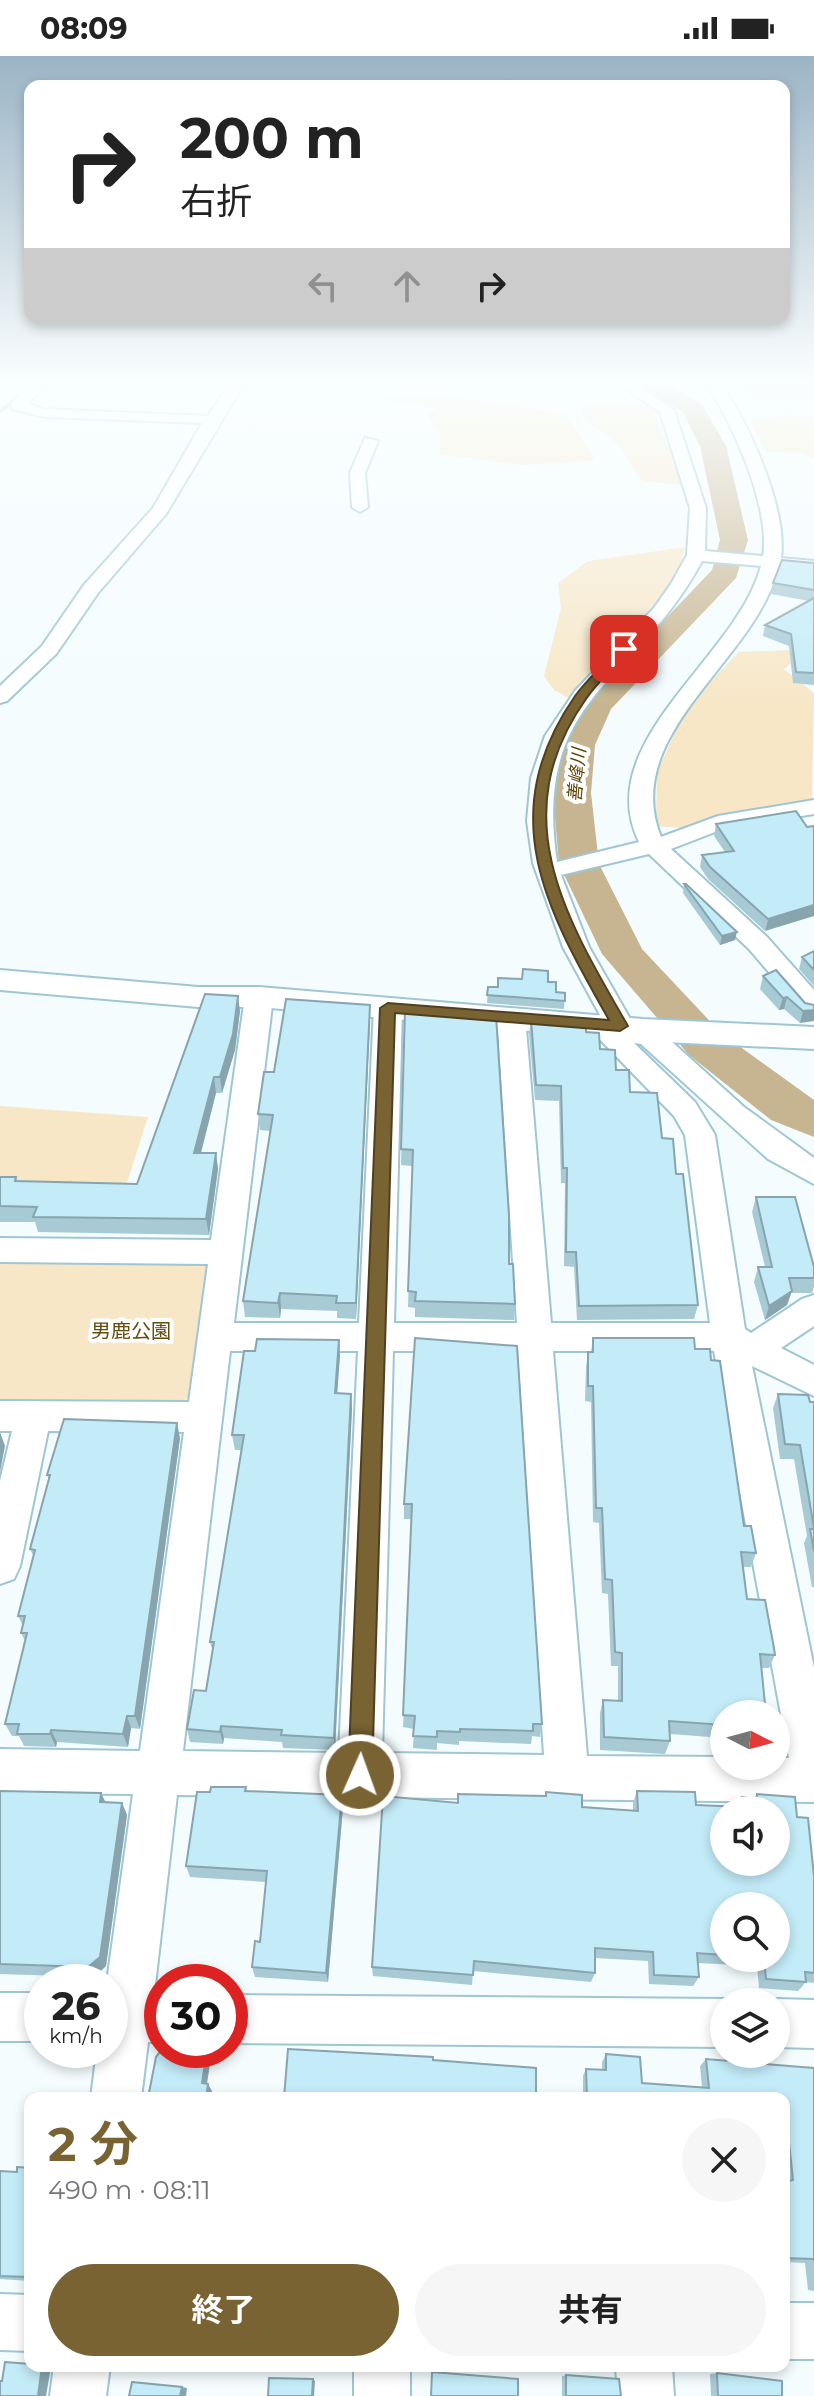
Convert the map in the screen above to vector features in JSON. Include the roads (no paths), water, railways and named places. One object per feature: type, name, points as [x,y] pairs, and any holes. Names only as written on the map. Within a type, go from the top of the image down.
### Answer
[{"type":"street","points":[[0,697],[49,650],[91,589],[160,510],[172,488]]},
{"type":"street","points":[[355,488],[360,507]]},
{"type":"street","points":[[0,1771],[814,1777],[742,1342],[700,1135],[685,1109],[621,1026],[585,965],[545,872],[538,841],[540,798],[550,755],[569,714],[596,679],[661,612],[700,555],[698,508],[692,488]]},
{"type":"street","points":[[763,488],[774,535],[762,593],[739,633],[668,718],[648,759],[642,808],[648,846],[758,943],[809,1033]]},
{"type":"street","points":[[700,555],[814,566]]},
{"type":"street","points":[[552,870],[648,846],[718,823],[814,807]]},
{"type":"street","points":[[0,980],[621,1026],[809,1033]]},
{"type":"street","points":[[117,2092],[133,2018],[159,1773],[259,997]]},
{"type":"street","points":[[360,1775],[388,1008]]},
{"type":"street","points":[[511,1017],[567,1777]]},
{"type":"street","points":[[621,1026],[651,1038],[734,1114],[779,1151],[814,1173]]},
{"type":"street","points":[[0,1250],[226,1252]]},
{"type":"street","points":[[215,1337],[535,1337],[742,1342],[814,1308]]},
{"type":"street","points":[[742,1342],[814,1382]]},
{"type":"street","points":[[0,1566],[16,1417],[204,1417]]},
{"type":"street","points":[[0,2017],[24,2017]]},
{"type":"street","points":[[248,2019],[710,2023]]},
{"type":"street","points":[[790,2023],[814,2024]]},
{"type":"street","points":[[0,2322],[24,2323]]},
{"type":"street","points":[[790,2331],[814,2331]]},
{"type":"street","points":[[78,2396],[81,2372]]},
{"type":"street","points":[[382,2372],[382,2396]]},
{"type":"street","points":[[644,2372],[646,2396]]},
{"type":"waterway","name":"善峰川","points":[[725,488],[734,540],[726,572],[660,643],[614,683],[595,707],[577,745],[572,793],[579,864],[623,954],[705,1044],[788,1108],[814,1120]]},
{"type":"park label","name":"男鹿公園","points":[[131,1331]]}]
